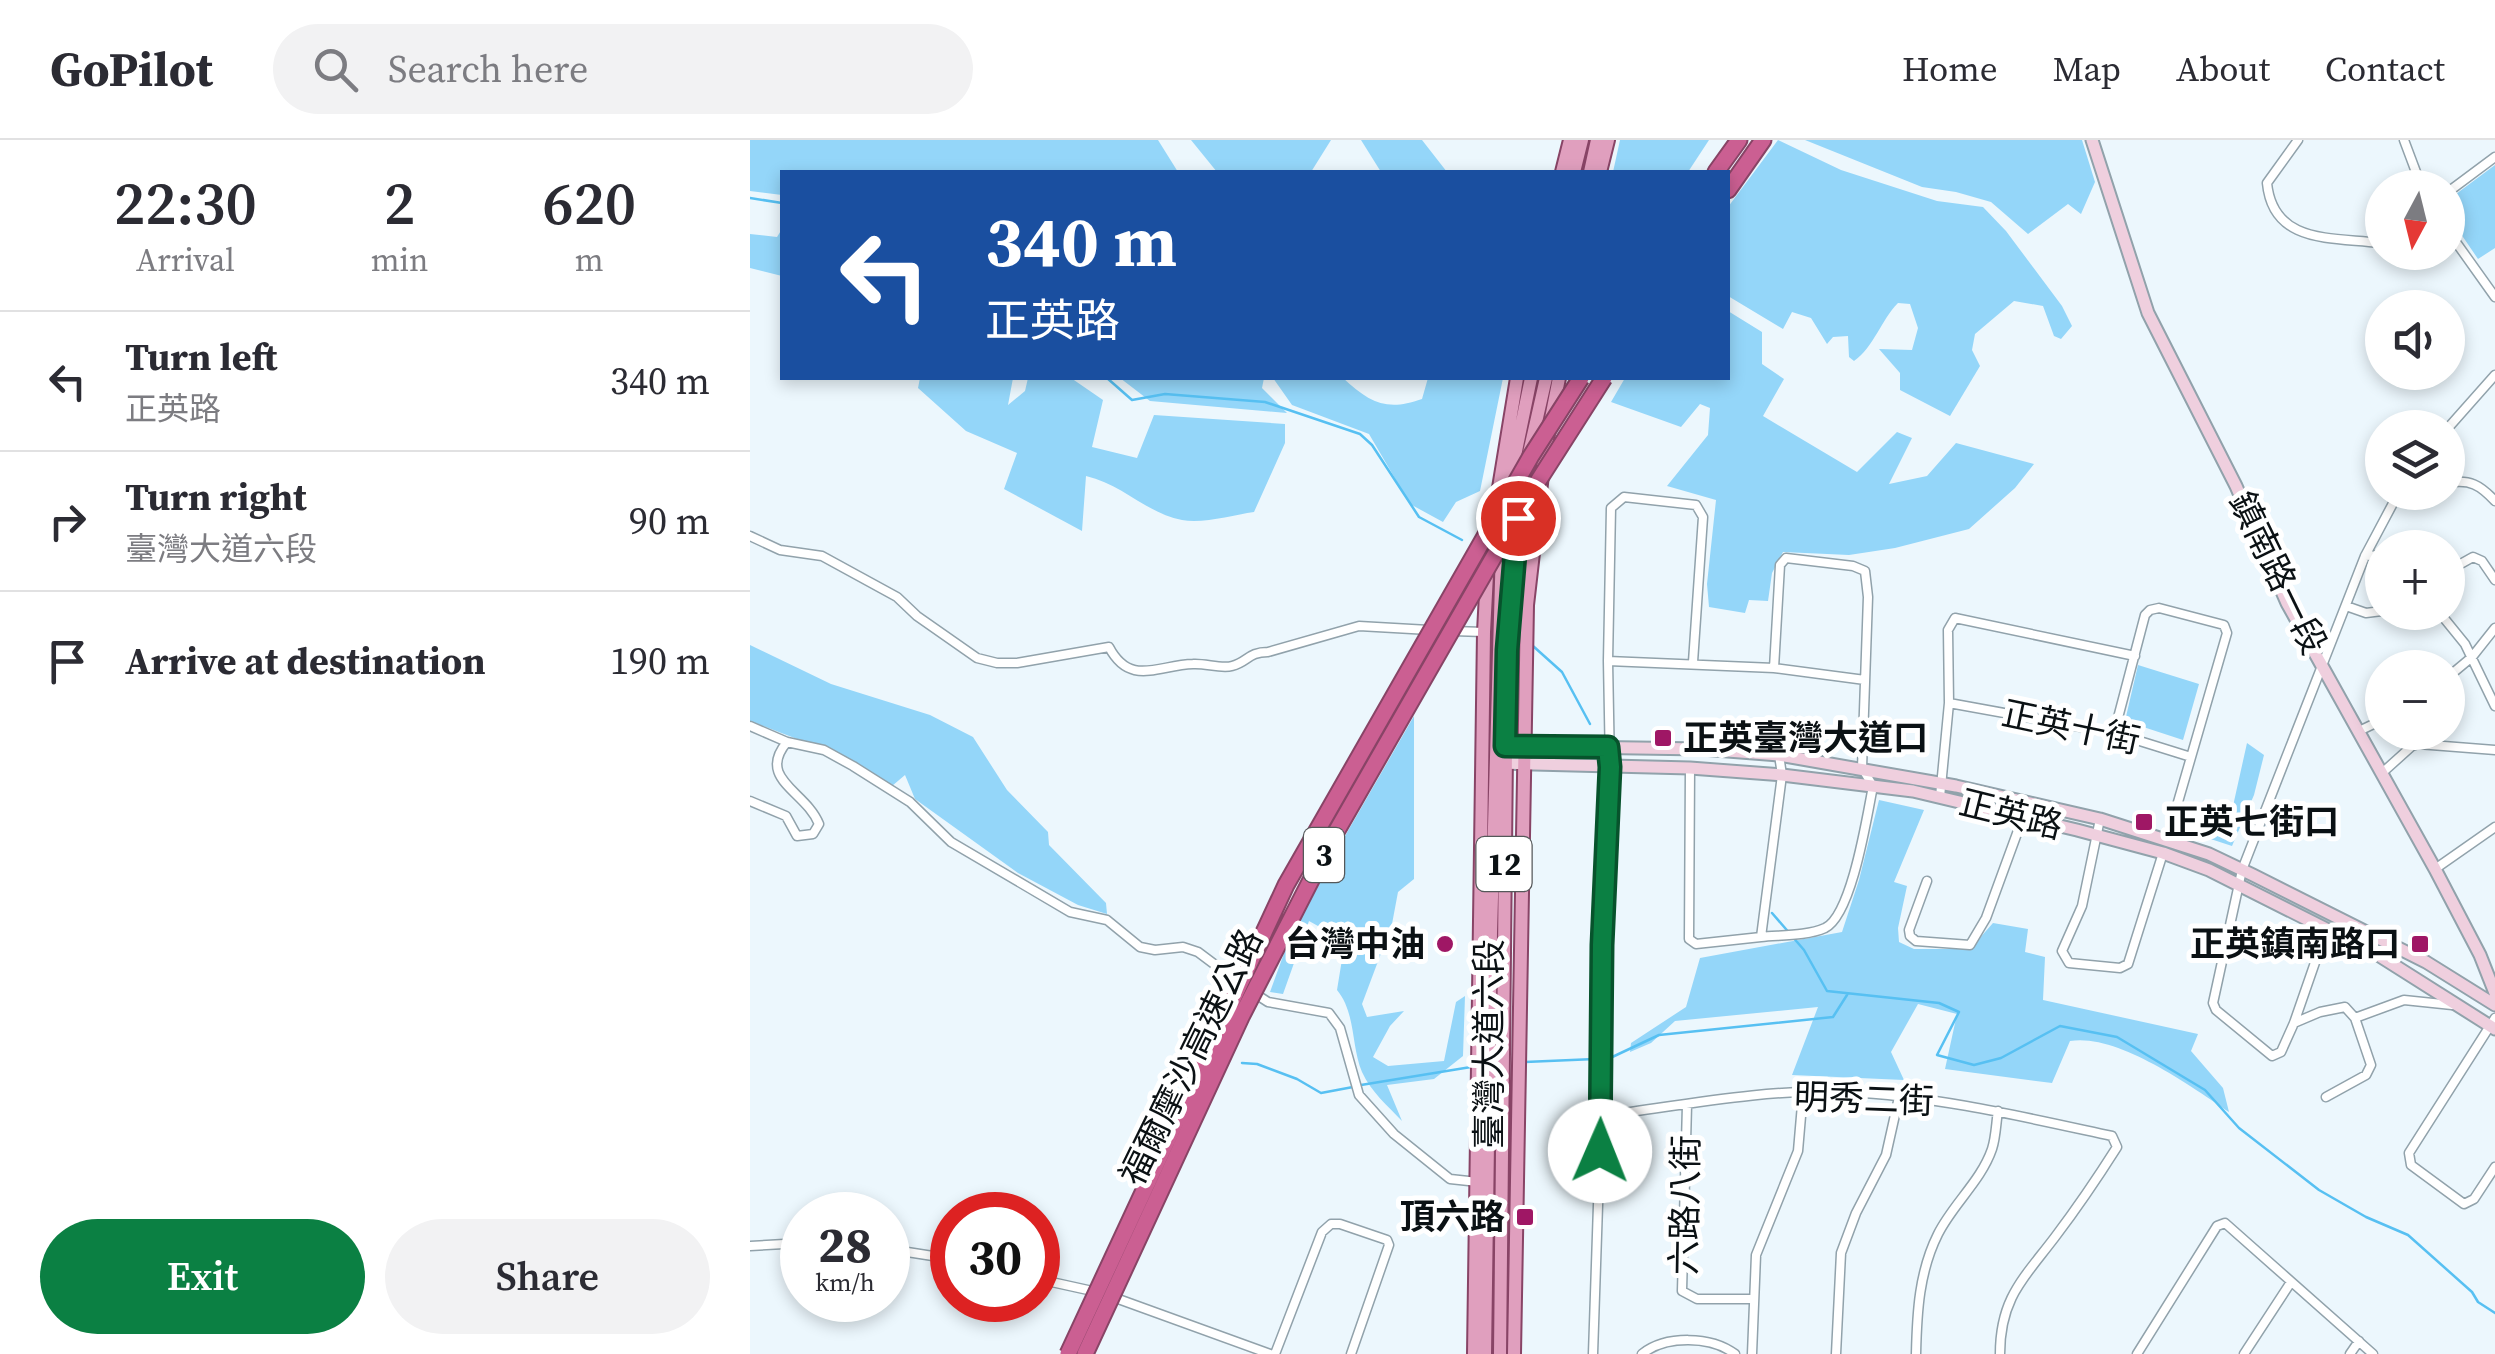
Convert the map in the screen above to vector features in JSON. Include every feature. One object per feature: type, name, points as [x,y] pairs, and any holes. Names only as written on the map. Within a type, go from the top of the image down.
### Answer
[{"type":"highway","points":[[1717,170],[1739,140]]},
{"type":"highway","points":[[1730,187],[1762,140]]},
{"type":"highway","name":"福爾摩沙高速公路","points":[[1068,1354],[1286,885],[1531,456],[1580,380]]},
{"type":"highway","name":"福爾摩沙高速公路","points":[[1086,1354],[1210,1082],[1332,839],[1528,497],[1603,380]]},
{"type":"main road","points":[[1562,170],[1570,140]]},
{"type":"main road","points":[[1574,170],[1582,140]]},
{"type":"main road","points":[[1590,170],[1597,140]]},
{"type":"main road","points":[[1600,170],[1608,140]]},
{"type":"main road","name":"臺灣大道六段","points":[[1494,746],[1484,632],[1488,555],[1517,380]]},
{"type":"main road","name":"臺灣大道六段","points":[[1474,1354],[1502,547],[1509,485],[1531,380]]},
{"type":"main road","name":"臺灣大道六段","points":[[1494,746],[1522,487],[1546,380]]},
{"type":"main road","name":"臺灣大道六段","points":[[1514,1354],[1531,551],[1559,380]]},
{"type":"main road","name":"臺灣大道六段","points":[[1485,1354],[1493,762]]},
{"type":"main road","name":"臺灣大道六段","points":[[1493,762],[1500,1354]]},
{"type":"street","name":"鎮南路一段","points":[[2092,140],[2148,313],[2236,486],[2286,603],[2382,772],[2480,956],[2495,992]]},
{"type":"street","points":[[2298,140],[2267,183],[2268,197],[2284,224],[2300,232],[2365,241]]},
{"type":"street","points":[[2404,140],[2415,170]]},
{"type":"street","points":[[2465,179],[2495,157]]},
{"type":"street","points":[[2465,256],[2495,297]]},
{"type":"street","points":[[2464,410],[2495,375]]},
{"type":"street","points":[[2465,480],[2484,489],[2495,501]]},
{"type":"street","points":[[1593,1354],[1610,767],[1610,508],[1624,497],[1696,505],[1703,517],[1693,662]]},
{"type":"street","points":[[2327,928],[2294,1024],[2280,1052],[2272,1056],[2212,1003],[2242,870],[2364,556],[2389,510]]},
{"type":"street","points":[[750,536],[780,550],[822,556],[897,597],[977,658],[997,663],[1109,647],[1117,662],[1134,671],[1192,664],[1233,666],[1254,652],[1268,652],[1359,626],[1484,632]]},
{"type":"street","points":[[2465,562],[2474,557],[2482,561],[2495,580]]},
{"type":"street","points":[[1690,768],[1689,939],[1696,944],[1829,926],[1837,917],[1857,865],[1873,786],[1862,768],[1868,580],[1865,571],[1786,558],[1780,565],[1774,668]]},
{"type":"street","points":[[2346,606],[2365,613]]},
{"type":"street","points":[[2100,819],[2082,906],[2062,952],[2069,963],[2120,968],[2128,964],[2165,847],[2228,633],[2224,625],[2159,608],[2150,610],[2145,615],[2114,732]]},
{"type":"street","points":[[1942,791],[1949,704],[1948,630],[1955,618],[2135,656]]},
{"type":"street","points":[[2465,663],[2495,628]]},
{"type":"street","points":[[2452,630],[2472,657],[2495,706]]},
{"type":"street","points":[[1608,660],[1774,668],[1864,680]]},
{"type":"street","name":"正英十街","points":[[1949,704],[2114,732],[2191,757]]},
{"type":"street","points":[[750,726],[787,742],[824,750],[853,766],[910,802],[951,842],[982,862],[1070,912],[1106,920],[1140,947],[1183,947],[1198,952],[1268,1002],[1329,1012],[1340,1028],[1358,1092],[1394,1134],[1450,1179],[1478,1182]]},
{"type":"street","points":[[2359,731],[2365,728]]},
{"type":"street","points":[[750,802],[786,816],[797,836],[813,834],[819,824],[815,813],[784,781],[775,764],[776,755],[787,742]]},
{"type":"street","points":[[2382,772],[2418,744],[2495,750]]},
{"type":"street","name":"正英路","points":[[1494,746],[1779,755],[1862,768],[2096,836],[2210,854],[2426,962],[2495,1005]]},
{"type":"street","points":[[1761,937],[1782,775],[1779,755]]},
{"type":"street","name":"正英路","points":[[1493,762],[1782,775],[1942,791],[2100,819],[2327,928],[2493,1024]]},
{"type":"street","points":[[1927,881],[1910,936],[1916,941],[1970,946],[1986,918],[2024,817]]},
{"type":"street","points":[[2434,869],[2495,827]]},
{"type":"street","points":[[2355,1018],[2404,1000],[2450,1004],[2493,1024],[2409,1153],[2412,1165],[2464,1204],[2474,1199],[2495,1167]]},
{"type":"street","points":[[2294,1024],[2337,1007],[2346,1008],[2355,1018],[2371,1065],[2366,1074],[2326,1097]]},
{"type":"street","name":"明秀二街","points":[[1601,1116],[1803,1093],[1845,1092],[1998,1111],[2112,1136],[2118,1147],[2056,1236],[2019,1281],[2005,1318],[2000,1354]]},
{"type":"street","points":[[1752,1354],[1756,1255],[1798,1151],[1803,1093]]},
{"type":"street","points":[[1836,1354],[1842,1253],[1856,1214],[1886,1155],[1900,1097]]},
{"type":"street","name":"六路八街","points":[[1687,1105],[1682,1291],[1696,1300],[1754,1299]]},
{"type":"street","points":[[1916,1354],[1917,1308],[1928,1258],[1938,1232],[1984,1168],[1993,1147],[1998,1111]]},
{"type":"street","points":[[1060,1284],[1118,1298],[1273,1354],[1322,1232],[1331,1224],[1340,1224],[1387,1240],[1389,1246],[1351,1354]]},
{"type":"street","points":[[2137,1354],[2218,1226],[2225,1224],[2373,1354]]},
{"type":"street","points":[[750,1246],[780,1244]]},
{"type":"street","points":[[2244,1354],[2291,1282]]},
{"type":"street","points":[[2350,1354],[2359,1341]]},
{"type":"street","points":[[1642,1354],[1660,1342],[1714,1342],[1735,1354]]},
{"type":"shaded area","points":[[750,140],[1158,140],[1177,170],[780,170],[780,195],[750,191]]},
{"type":"shaded area","points":[[1191,140],[1331,140],[1312,170],[1215,170]]},
{"type":"shaded area","points":[[1361,140],[1422,140],[1445,170],[1380,170]]},
{"type":"shaded area","points":[[1620,140],[1709,140],[1689,170],[1613,170]]},
{"type":"shaded area","points":[[1778,140],[1841,170],[1937,201],[1983,207],[2006,231],[2062,306],[2072,326],[2061,339],[2054,336],[2043,306],[2014,301],[1975,334],[1972,350],[1980,366],[1950,416],[1900,390],[1900,373],[1879,349],[1912,350],[1918,328],[1910,304],[1898,303],[1854,361],[1849,357],[1848,336],[1833,337],[1827,344],[1811,318],[1792,312],[1783,329],[1730,297],[1730,204]]},
{"type":"shaded area","points":[[1805,140],[2082,140],[2095,182],[2081,214],[2068,204],[2028,234],[1991,202],[1922,187]]},
{"type":"shaded area","points":[[2495,165],[2495,248],[2478,259],[2465,240],[2465,187]]},
{"type":"shaded area","points":[[780,232],[780,276],[750,268],[750,234],[777,237]]},
{"type":"shaded area","points":[[1730,312],[1762,332],[1762,364],[1784,379],[1763,416],[1857,472],[1897,432],[1912,438],[1889,484],[1927,476],[1956,443],[2034,464],[2015,488],[1969,529],[1849,555],[1783,552],[1772,573],[1768,601],[1749,600],[1745,613],[1709,607],[1707,584],[1716,500],[1667,486],[1708,435],[1710,408],[1700,404],[1681,427],[1611,402],[1624,380],[1730,380]]},
{"type":"shaded area","points":[[920,380],[1013,380],[1008,405],[1025,391],[1028,380],[1074,380],[1103,400],[1092,447],[1137,458],[1154,415],[1285,424],[1285,443],[1254,512],[1182,520],[1086,476],[1082,531],[1004,489],[1017,453],[966,431],[918,388]]},
{"type":"shaded area","points":[[1123,380],[1264,380],[1262,388],[1287,413],[1150,401]]},
{"type":"shaded area","points":[[1274,380],[1345,380],[1370,399],[1398,405],[1422,399],[1427,380],[1503,380],[1480,491],[1456,502],[1443,522],[1410,504],[1369,434],[1292,405]]},
{"type":"shaded area","points":[[750,645],[831,684],[930,715],[973,737],[1007,790],[1048,832],[1049,845],[1106,903],[1107,914],[1078,905],[1018,873],[915,799],[905,775],[892,786],[836,754],[750,721]]},
{"type":"shaded area","points":[[2138,665],[2199,684],[2183,740],[2125,721]]},
{"type":"shaded area","points":[[1414,716],[1414,879],[1398,892],[1392,924],[1362,1004],[1367,1017],[1404,1011],[1390,1026],[1373,1057],[1388,1066],[1444,1061],[1456,1002],[1465,996],[1463,1056],[1434,1079],[1387,1085],[1402,1121],[1362,1072],[1347,1009],[1337,990],[1345,941],[1309,921],[1283,994],[1270,992],[1295,923]]},
{"type":"shaded area","points":[[2247,743],[2264,755],[2254,795],[2232,846],[2177,828],[2180,817],[2229,824]]},
{"type":"shaded area","points":[[1879,800],[1924,810],[1894,882],[1907,886],[1899,942],[1914,949],[1970,949],[1993,923],[2028,929],[2025,952],[2045,957],[2043,1000],[2198,1034],[2191,1051],[2223,1088],[2229,1112],[2153,1064],[2089,1041],[2070,1041],[2052,1083],[1945,1069],[1957,1014],[1918,1004],[1891,1052],[1904,1080],[1792,1075],[1818,1007],[1675,1021],[1651,1043],[1630,1052],[1631,1043],[1686,1007],[1700,958],[1842,932]]},
{"type":"waterway","points":[[750,198],[780,203]]},
{"type":"waterway","points":[[1109,380],[1132,400],[1165,394],[1265,402],[1360,434],[1372,445],[1419,517],[1462,540]]},
{"type":"waterway","points":[[1533,646],[1562,672],[1590,724]]},
{"type":"waterway","points":[[1772,913],[1804,950],[1827,991],[1939,1003],[1959,1012],[1937,1055],[1974,1065],[2001,1058],[2060,1026],[2117,1037],[2205,1090],[2239,1128],[2319,1190],[2408,1235],[2472,1292],[2478,1302],[2495,1313]]},
{"type":"waterway","points":[[1608,1059],[1659,1035],[1833,1017],[1847,995]]},
{"type":"waterway","points":[[1525,1062],[1595,1059]]},
{"type":"waterway","points":[[1242,1063],[1257,1064],[1297,1079],[1321,1093],[1353,1087]]},
{"type":"waterway","points":[[1361,1085],[1471,1067]]},
{"type":"place","name":"正英臺灣大道口","points":[[1663,738]]},
{"type":"place","name":"正英七街口","points":[[2144,822]]},
{"type":"place","name":"台灣中油","points":[[1445,944]]},
{"type":"place","name":"正英鎮南路口","points":[[2420,944]]},
{"type":"place","name":"頂六路","points":[[1525,1217]]},
{"type":"route","points":[[1518,518],[1507,650],[1505,746],[1608,747],[1600,1151]]}]
